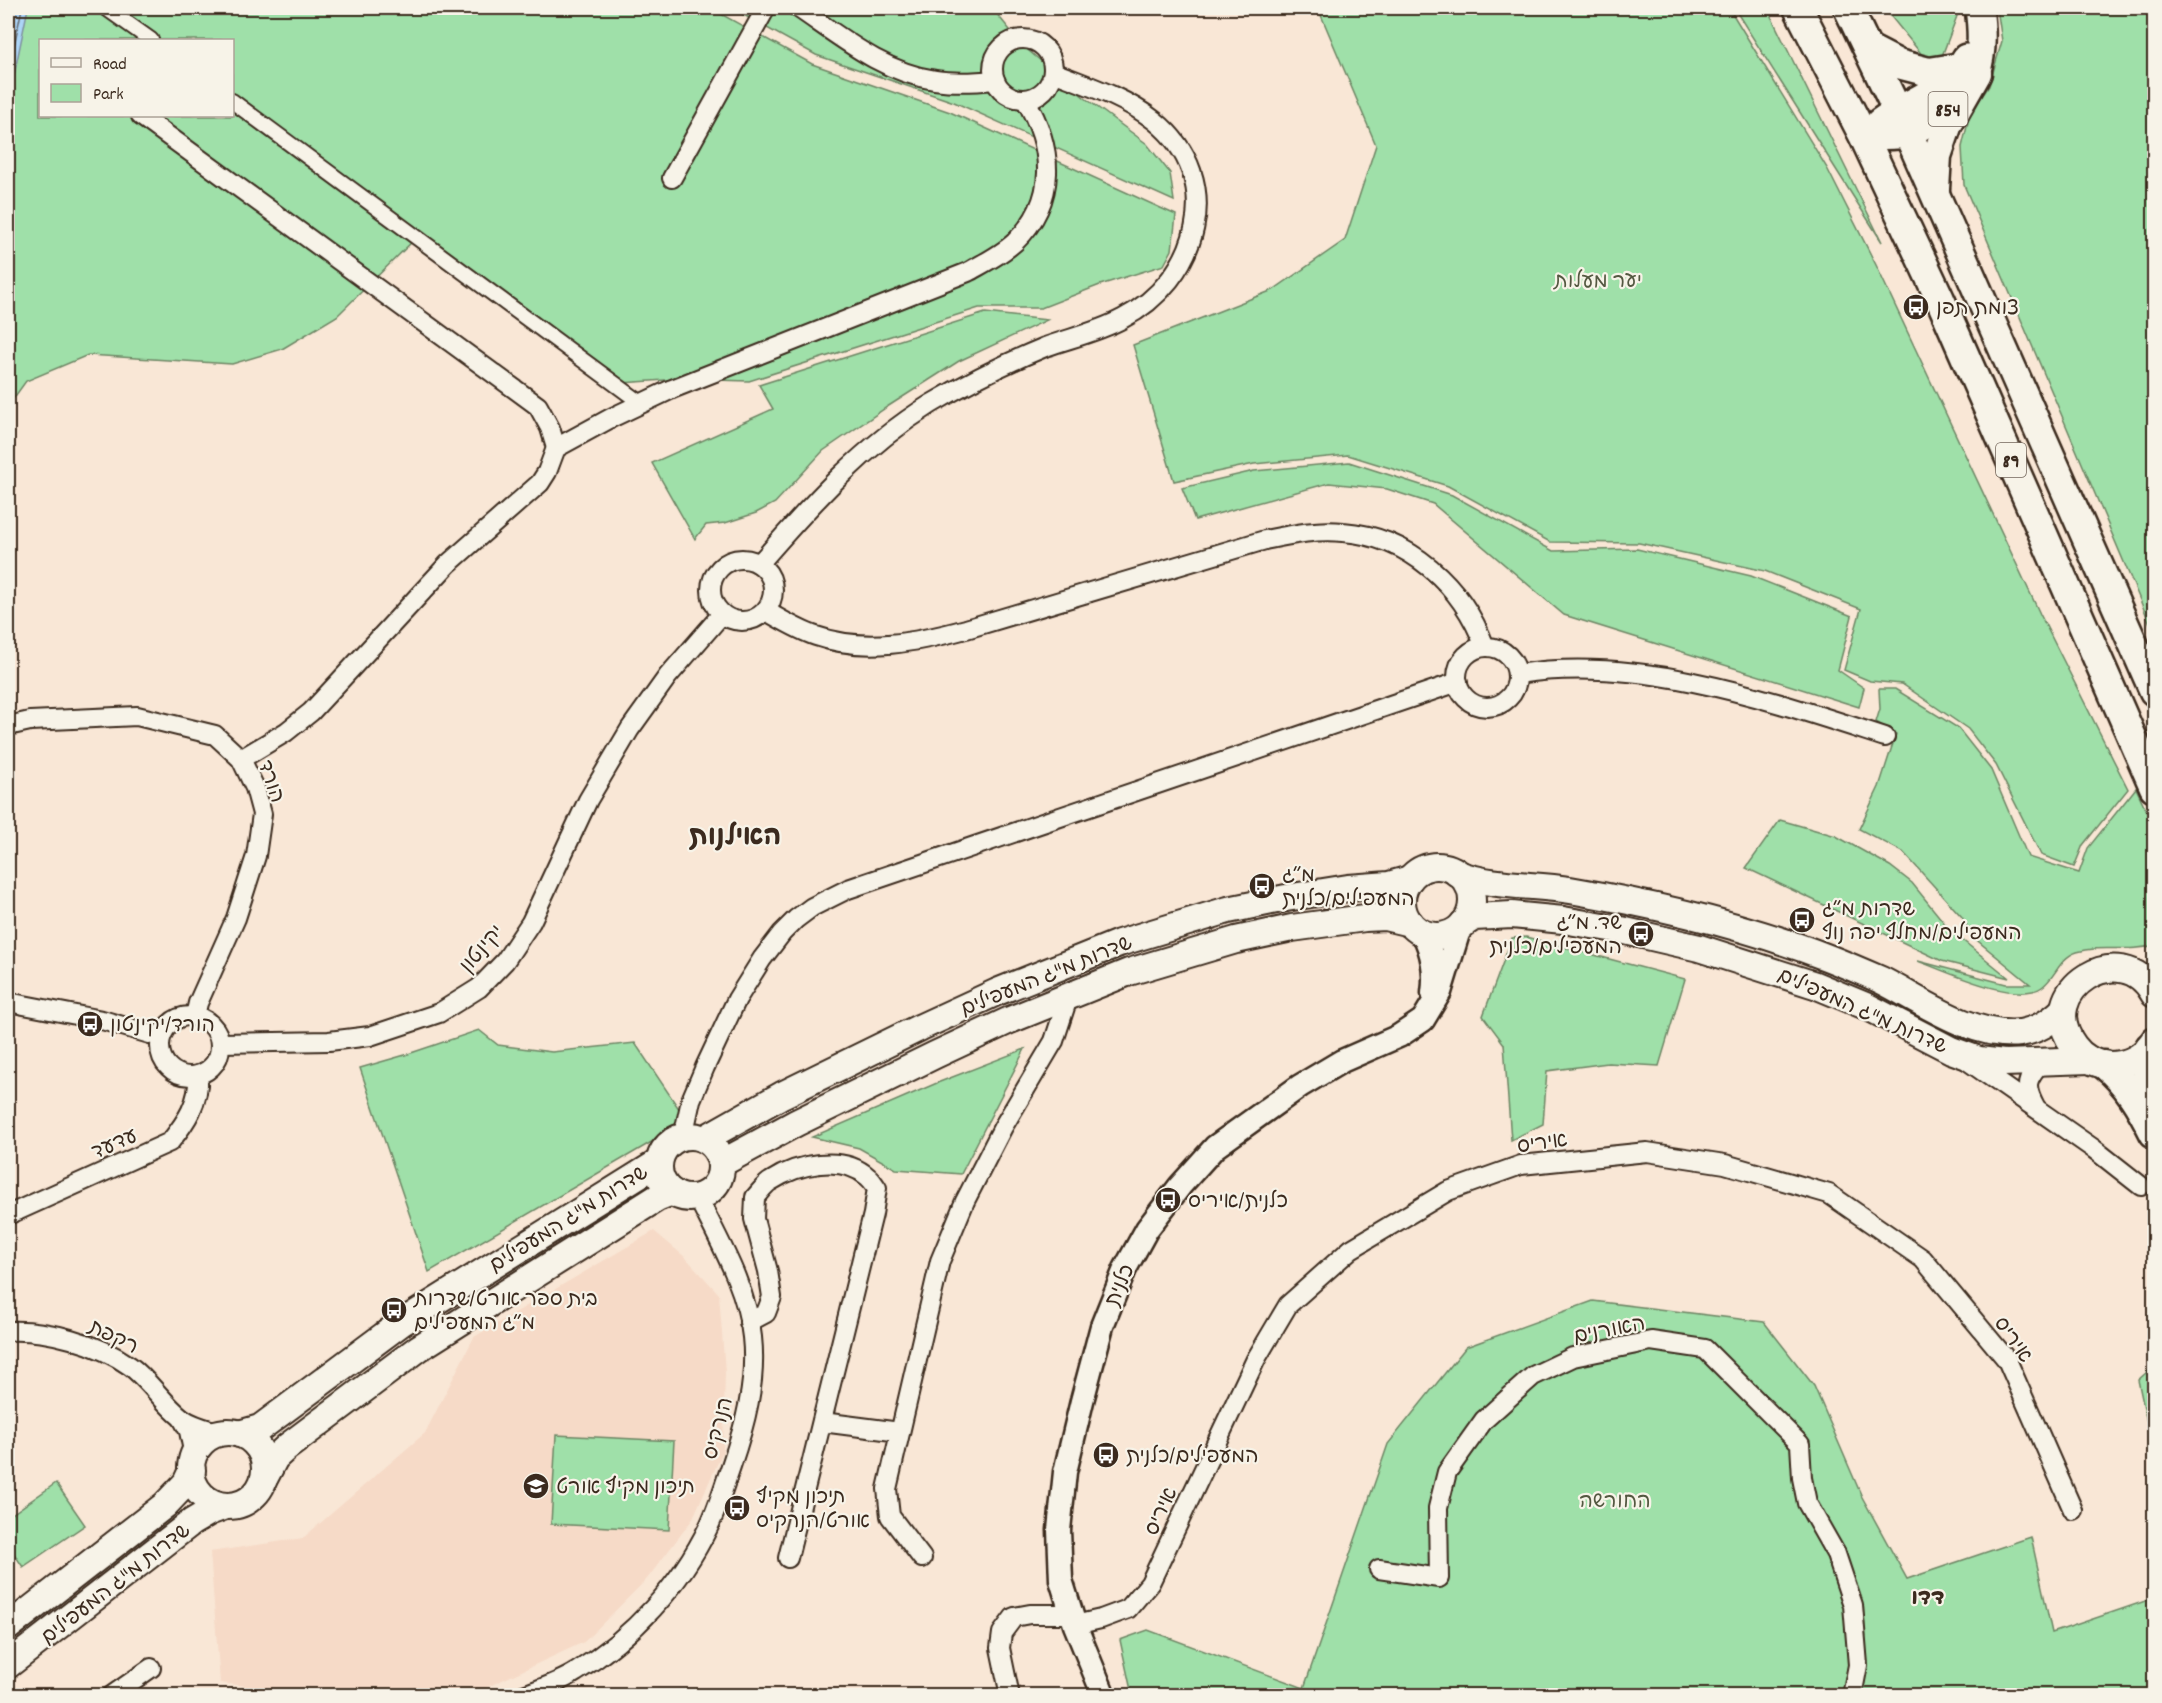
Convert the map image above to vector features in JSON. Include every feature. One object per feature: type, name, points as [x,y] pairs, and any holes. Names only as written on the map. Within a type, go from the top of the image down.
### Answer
[{"type":"highway","name":"89","points":[[1798,8],[1863,135],[1940,299],[2154,787]]},
{"type":"highway","name":"89","points":[[1848,8],[1935,194],[2154,691]]},
{"type":"highway","points":[[1869,49],[1899,64],[1929,72],[1969,70],[1937,156],[1935,194]]},
{"type":"highway","points":[[2152,1044],[2146,1072],[2154,1095]]},
{"type":"highway","points":[[2097,1063],[2118,1076],[2136,1099],[2154,1133]]},
{"type":"main road","name":"854","points":[[1969,70],[1973,8]]},
{"type":"main road","name":"854","points":[[1863,135],[1902,122],[1940,87],[1969,70],[1983,35],[1979,8]]},
{"type":"main road","points":[[1428,868],[1449,869],[1458,874],[1466,882],[1472,904],[1469,915],[1461,926],[1442,936],[1416,928],[1402,906],[1405,887],[1410,879],[1428,868]]},
{"type":"main road","name":"שדרות מ\"ג המעפילים","points":[[1458,874],[1486,883],[1567,890],[1627,900],[1739,928],[1826,957],[1881,980],[1963,1022],[1987,1030],[2006,1033],[2028,1031],[2047,1024],[2063,1010]]},
{"type":"main road","name":"שדרות מ\"ג המעפילים","points":[[694,1138],[997,992],[1119,944],[1228,910],[1348,888],[1389,885],[1410,879]]},
{"type":"main road","name":"שדרות מ\"ג המעפילים","points":[[1461,926],[1474,917],[1522,915],[1621,930],[1699,948],[1815,985],[1868,1007],[1951,1050],[1979,1060],[2004,1063],[2122,1065],[2138,1058],[2152,1044]]},
{"type":"main road","name":"שדרות מ\"ג המעפילים","points":[[722,1163],[795,1123],[934,1055],[1069,995],[1129,972],[1236,940],[1292,928],[1385,917],[1416,928]]},
{"type":"main road","points":[[2097,1063],[2077,1052],[2069,1040],[2064,1025],[2063,1010],[2072,990],[2087,975],[2116,968],[2142,973],[2142,979],[2154,994]]},
{"type":"main road","points":[[694,1138],[717,1151],[722,1163],[722,1172],[716,1185],[710,1191],[698,1197],[684,1198],[672,1192],[661,1179],[659,1162],[668,1145],[694,1138]]},
{"type":"main road","name":"שדרות מ\"ג המעפילים","points":[[230,1434],[260,1428],[401,1323],[659,1162]]},
{"type":"main road","name":"שדרות מ\"ג המעפילים","points":[[265,1477],[275,1458],[418,1348],[657,1198],[672,1192]]},
{"type":"main road","points":[[230,1434],[257,1446],[263,1456],[265,1477],[254,1495],[246,1502],[225,1506],[215,1503],[198,1490],[193,1480],[193,1463],[200,1446],[209,1438],[230,1434]]},
{"type":"main road","name":"שדרות מ\"ג המעפילים","points":[[8,1627],[165,1505],[186,1483],[193,1463]]},
{"type":"main road","name":"שדרות מ\"ג המעפילים","points":[[8,1665],[192,1522],[225,1506]]},
{"type":"street","points":[[106,8],[150,39]]},
{"type":"street","points":[[672,178],[766,8]]},
{"type":"street","points":[[798,8],[865,54],[894,69],[937,81],[995,80]]},
{"type":"street","points":[[1016,40],[1030,40],[1043,47],[1051,58],[1053,72],[1045,89],[1034,97],[1025,99],[1016,98],[1000,88],[993,71],[995,57],[1004,46],[1016,40]]},
{"type":"street","points":[[759,564],[844,470],[900,424],[930,404],[990,372],[1044,348],[1122,319],[1170,282],[1185,259],[1194,234],[1197,209],[1195,184],[1187,161],[1173,139],[1154,121],[1134,109],[1094,88],[1053,72]]},
{"type":"street","points":[[556,448],[641,403],[704,375],[968,272],[1014,243],[1029,226],[1039,209],[1046,190],[1048,171],[1042,134],[1025,99]]},
{"type":"street","points":[[234,102],[641,403]]},
{"type":"street","points":[[142,117],[538,406],[550,428],[556,448],[540,483],[448,564],[320,704],[286,732],[242,759]]},
{"type":"street","points":[[766,611],[801,630],[835,641],[896,644],[942,636],[1265,540],[1306,532],[1342,531],[1372,536],[1397,545],[1419,558],[1453,591],[1478,628],[1485,647]]},
{"type":"street","points":[[740,559],[759,564],[769,574],[774,588],[773,598],[766,611],[745,622],[730,619],[722,614],[715,606],[711,593],[712,583],[719,570],[730,561],[740,559]]},
{"type":"street","name":"יקינטון","points":[[220,1043],[328,1041],[370,1036],[439,1012],[479,988],[505,961],[531,922],[592,792],[614,753],[648,703],[722,614]]},
{"type":"street","points":[[1485,647],[1494,648],[1507,655],[1515,666],[1517,674],[1516,684],[1509,696],[1498,704],[1490,706],[1480,706],[1471,702],[1462,692],[1458,682],[1458,670],[1462,661],[1472,651],[1485,647]]},
{"type":"street","points":[[1517,674],[1540,671],[1590,671],[1641,674],[1692,682],[1767,699],[1885,736]]},
{"type":"street","points":[[694,1138],[692,1100],[737,999],[762,959],[782,933],[812,907],[848,889],[1458,682]]},
{"type":"street","name":"הורד","points":[[8,726],[30,721],[137,716],[215,735],[242,759],[255,788],[262,814],[256,856],[236,918],[198,1003],[195,1016]]},
{"type":"street","name":"כלנית","points":[[1104,1695],[1060,1580],[1059,1530],[1065,1472],[1102,1326],[1125,1269],[1147,1229],[1180,1186],[1215,1147],[1300,1086],[1342,1061],[1399,1036],[1423,1020],[1440,992],[1461,926]]},
{"type":"street","points":[[1416,928],[1432,956],[1435,974],[1430,1010]]},
{"type":"street","points":[[922,1558],[890,1516],[887,1489],[940,1261],[965,1201],[1003,1127],[1054,1041],[1069,995]]},
{"type":"street","points":[[8,1002],[102,1020],[160,1037]]},
{"type":"street","points":[[188,1015],[210,1022],[219,1035],[220,1043],[217,1060],[206,1072],[198,1075],[182,1075],[168,1067],[160,1053],[160,1037],[168,1024],[188,1015]]},
{"type":"street","points":[[1951,1050],[2035,1106],[2141,1186]]},
{"type":"street","points":[[2035,1106],[2027,1087],[2030,1075],[2041,1062]]},
{"type":"street","name":"עדעד","points":[[8,1215],[170,1142],[188,1120],[199,1086],[198,1075]]},
{"type":"street","name":"איריס","points":[[1010,1695],[1000,1648],[1002,1633],[1014,1617],[1030,1614],[1073,1619],[1101,1619],[1128,1609],[1150,1583],[1256,1359],[1288,1305],[1351,1249],[1448,1191],[1532,1164],[1647,1152],[1725,1164],[1829,1194],[1923,1260],[2007,1360],[2073,1510]]},
{"type":"street","points":[[748,1322],[766,1313],[772,1297],[768,1271],[754,1219],[755,1197],[769,1181],[793,1171],[824,1163],[850,1166],[868,1177],[877,1188],[873,1214],[788,1558]]},
{"type":"street","name":"הנרקיס","points":[[521,1695],[575,1673],[619,1641],[666,1595],[686,1568],[710,1525],[745,1425],[752,1376],[752,1336],[732,1267],[698,1197]]},
{"type":"street","name":"רקפת","points":[[8,1331],[47,1334],[104,1351],[130,1366],[182,1418],[189,1431],[193,1463]]},
{"type":"street","name":"האורנים","points":[[1379,1569],[1439,1578],[1438,1508],[1447,1472],[1484,1420],[1533,1376],[1573,1357],[1651,1341],[1705,1349],[1800,1444],[1802,1478],[1807,1503],[1836,1554],[1853,1605],[1858,1665],[1852,1695]]},
{"type":"street","name":"רקפת","points":[[182,1418],[195,1425],[230,1434]]},
{"type":"street","points":[[822,1422],[900,1432]]},
{"type":"street","points":[[111,1695],[151,1668]]},
{"type":"shaded area","name":"תיכון מקיף אורט","points":[[654,1231],[686,1258],[719,1294],[725,1372],[723,1451],[692,1520],[647,1579],[584,1642],[470,1695],[330,1696],[220,1683],[210,1552],[303,1538],[425,1433],[474,1337]]},
{"type":"green space","points":[[8,8],[710,8],[812,64],[950,112],[1176,215],[1172,250],[1164,265],[1100,285],[1041,308],[979,308],[749,381],[680,379],[621,383],[415,239],[337,316],[282,349],[232,364],[88,355],[26,381],[8,406]]},
{"type":"green space","points":[[731,8],[992,8],[1023,46],[1085,98],[1147,144],[1170,173],[1174,201],[954,102],[816,55]]},
{"type":"green space","name":"יער מעלות","points":[[1318,8],[1729,8],[1827,168],[1876,265],[2040,614],[2128,789],[2083,845],[2074,867],[2041,855],[1996,765],[1968,729],[1902,684],[1870,681],[1844,670],[1861,609],[1765,571],[1639,543],[1550,542],[1448,486],[1348,455],[1254,464],[1174,481],[1133,345],[1273,290],[1345,240],[1376,145]]},
{"type":"green space","points":[[1734,8],[1767,8],[1882,242]]},
{"type":"green space","points":[[1884,8],[1960,8],[1936,72]]},
{"type":"green space","points":[[1997,8],[2150,8],[2154,22],[2154,633],[1964,185],[1962,147],[1970,114],[1989,86],[2002,41]]},
{"type":"green space","points":[[985,313],[1047,320],[959,361],[887,407],[823,451],[775,503],[756,513],[725,523],[706,525],[695,539],[652,463],[773,409],[759,385]]},
{"type":"green space","points":[[1349,462],[1452,495],[1553,551],[1637,549],[1751,576],[1852,616],[1838,670],[1864,688],[1859,707],[1564,615],[1433,504],[1387,489],[1329,483],[1195,520],[1182,488],[1254,471]]},
{"type":"green space","points":[[1879,689],[1895,689],[1958,728],[1991,770],[2028,857],[2079,873],[2088,848],[2136,788],[2154,827],[2154,945],[2077,952],[2062,963],[2047,983],[2031,991],[2016,992],[1999,989],[1918,961],[2006,984],[2030,984],[1973,937],[1962,917],[1903,852],[1859,829],[1879,787],[1896,734],[1876,722],[1880,709]]},
{"type":"green space","points":[[1780,820],[1836,836],[1890,866],[1912,883],[1950,930],[2009,978],[1942,961],[1746,868]]},
{"type":"green space","points":[[1526,937],[1685,979],[1659,1066],[1608,1063],[1547,1071],[1543,1124],[1511,1140],[1504,1044],[1483,1016],[1512,938]]},
{"type":"green space","points":[[479,1030],[498,1045],[552,1052],[635,1043],[679,1109],[696,1116],[429,1272],[360,1068]]},
{"type":"green space","points":[[1025,1049],[961,1174],[896,1169],[859,1148],[812,1137],[937,1083]]},
{"type":"green space","name":"החורשה","points":[[1593,1301],[1764,1322],[1814,1386],[1862,1497],[1907,1579],[2031,1537],[2052,1633],[2154,1598],[2154,1695],[1132,1695],[1120,1640],[1148,1630],[1304,1688],[1388,1444],[1466,1347]]},
{"type":"green space","points":[[2154,1366],[2154,1455],[2138,1380]]},
{"type":"green space","points":[[556,1435],[674,1441],[669,1530],[551,1524]]},
{"type":"green space","points":[[56,1483],[85,1525],[23,1567],[8,1545],[8,1517]]},
{"type":"water","points":[[8,8],[28,8],[8,104]]},
{"type":"place","name":"צומת תפן","points":[[1916,307]]},
{"type":"place","name":"מ״ג המעפילים/כלנית","points":[[1262,886]]},
{"type":"place","name":"שדרות מ״ג המעפילים/מחלף יפה נוף","points":[[1802,920]]},
{"type":"place","name":"שד. מ״ג המעפילים/כלנית","points":[[1641,934]]},
{"type":"place","name":"הורד/יקינטון","points":[[90,1024]]},
{"type":"place","name":"כלנית/איריס","points":[[1168,1200]]},
{"type":"place","name":"בית ספר אורט/שדרות מ״ג המעפילים","points":[[394,1310]]},
{"type":"place","name":"המעפילים/כלנית","points":[[1106,1455]]},
{"type":"place","name":"תיכון מקיף אורט","points":[[536,1486]]},
{"type":"place","name":"תיכון מקיף אורט/הנרקיס","points":[[737,1508]]},
{"type":"district","name":"האילנות","points":[[735,835]]},
{"type":"district","name":"דדו","points":[[1928,1596]]}]
